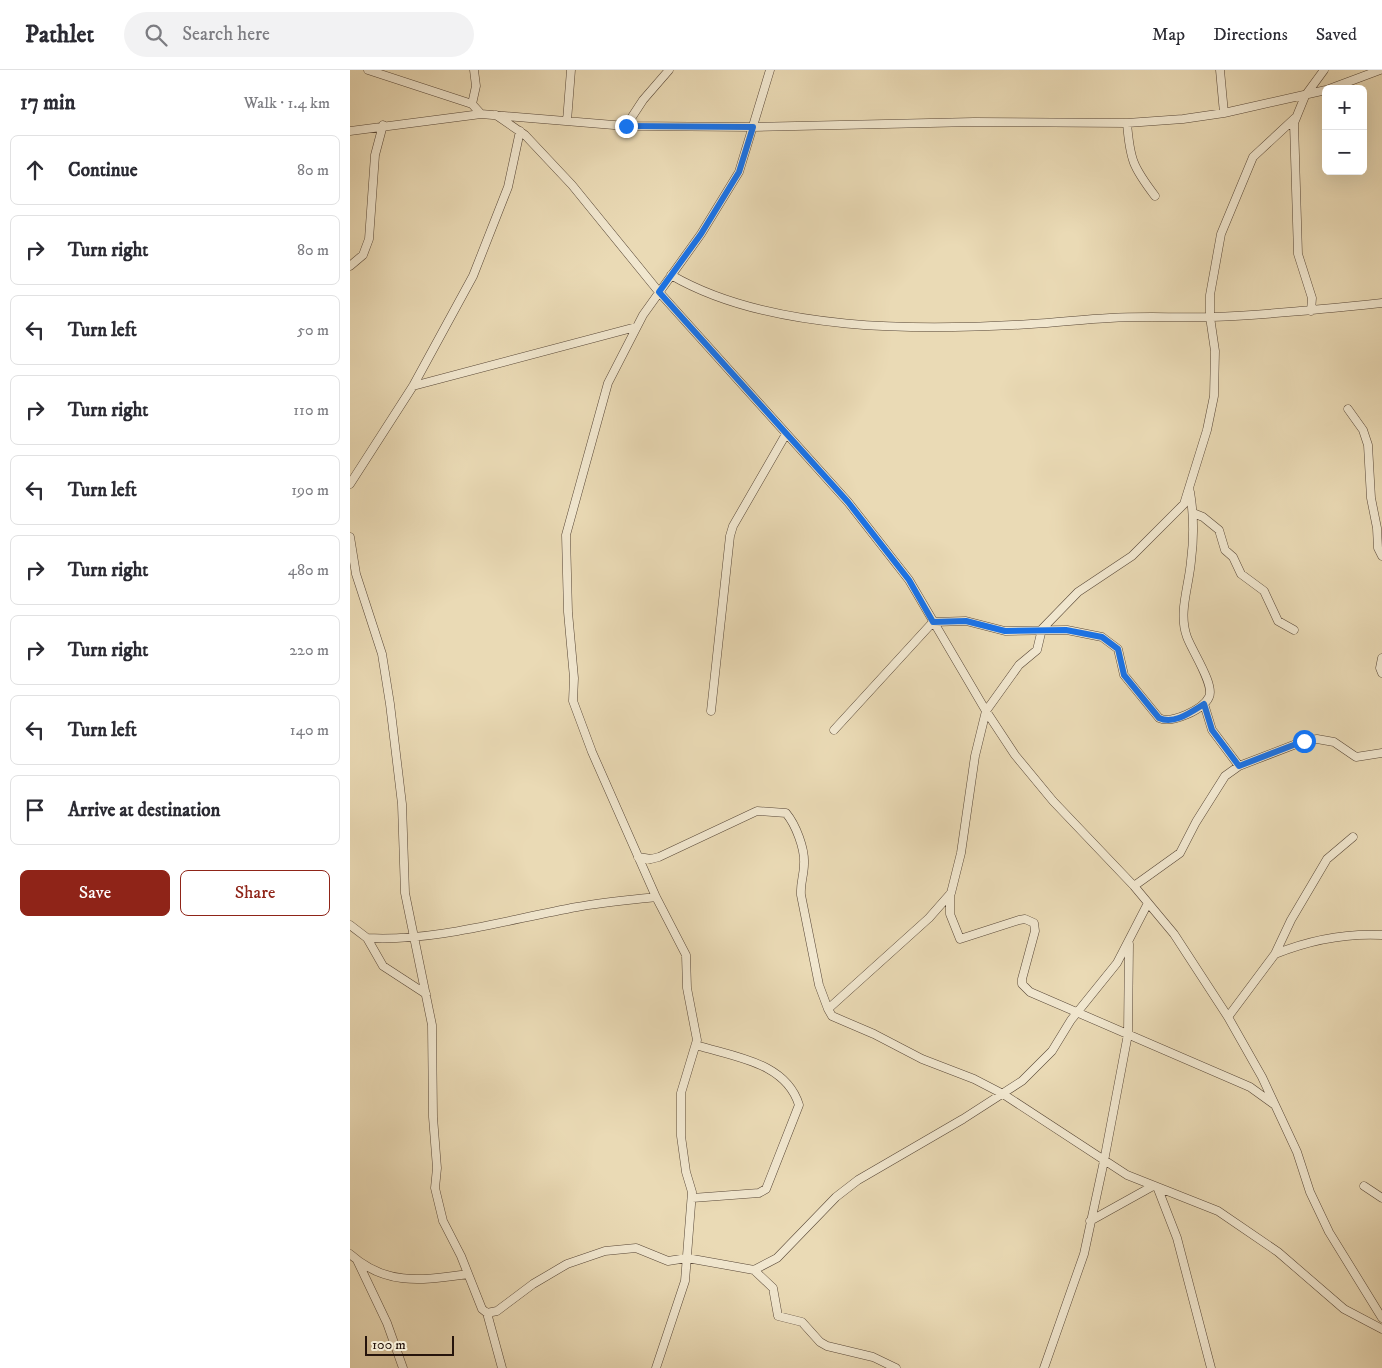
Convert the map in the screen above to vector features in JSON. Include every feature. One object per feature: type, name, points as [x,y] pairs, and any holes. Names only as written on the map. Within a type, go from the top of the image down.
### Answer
[{"type":"street","points":[[368,70],[472,104],[481,114]]},
{"type":"street","points":[[472,104],[476,86],[474,70]]},
{"type":"street","points":[[566,121],[571,70]]},
{"type":"street","points":[[626,126],[643,100],[669,70]]},
{"type":"street","points":[[656,1368],[679,1304],[685,1281],[692,1198],[680,1136],[681,1093],[696,1045],[695,1022],[687,988],[686,955],[638,857],[592,752],[573,701],[574,678],[568,612],[566,535],[608,383],[636,327],[701,234],[739,172],[770,70]]},
{"type":"street","points":[[1220,70],[1224,113]]},
{"type":"street","points":[[1311,311],[1312,298],[1298,254],[1294,131],[1295,118],[1305,96],[1324,70]]},
{"type":"street","points":[[1341,85],[1380,70]]},
{"type":"street","points":[[350,130],[481,114],[626,126],[753,127],[974,122],[1126,123],[1183,120],[1322,91]]},
{"type":"street","points":[[496,115],[520,131],[593,210],[659,292],[848,502],[898,565],[1015,755],[1053,801],[1134,886],[1174,934],[1228,1017],[1277,1106],[1329,1232],[1382,1318]]},
{"type":"street","points":[[1277,1106],[1250,1087],[1030,992],[1022,984],[1035,931],[1034,923],[1026,919],[1019,920],[960,939],[950,914],[950,893],[961,853],[975,756],[986,710],[1019,665],[1037,650],[1042,630],[1078,592],[1132,556],[1180,511],[1190,490],[1208,430],[1214,396],[1215,351],[1210,317],[1210,295],[1221,234],[1233,210],[1251,162],[1259,150],[1295,118]]},
{"type":"street","points":[[1126,123],[1129,152],[1133,166],[1155,196]]},
{"type":"street","points":[[350,266],[363,255],[369,239],[375,155],[383,126]]},
{"type":"street","points":[[350,484],[413,386],[472,276],[508,186],[520,131]]},
{"type":"street","points":[[671,275],[694,288],[758,308],[856,325],[985,326],[1109,318],[1210,317],[1311,311],[1382,303]]},
{"type":"street","points":[[413,386],[636,327]]},
{"type":"street","points":[[1348,409],[1363,430],[1368,445],[1371,498],[1377,528],[1378,548],[1382,556]]},
{"type":"street","points":[[711,710],[732,526],[786,434]]},
{"type":"street","points":[[834,730],[933,622],[966,621],[1005,631],[1042,630],[1085,633],[1108,640],[1119,652],[1124,675],[1162,720],[1180,718],[1204,704],[1209,698],[1210,688],[1188,640],[1183,620],[1191,563],[1193,513],[1190,490]]},
{"type":"street","points":[[1193,513],[1204,517],[1219,530],[1225,550],[1233,557],[1241,574],[1264,591],[1278,621],[1294,630]]},
{"type":"street","points":[[350,537],[356,574],[382,654],[402,804],[405,893],[432,1025],[437,1168],[435,1188],[443,1221],[482,1309],[487,1313],[502,1368]]},
{"type":"street","points":[[1382,658],[1380,668],[1382,673]]},
{"type":"street","points":[[1204,704],[1212,730],[1239,766]]},
{"type":"street","points":[[1134,886],[1180,853],[1196,822],[1225,776],[1239,766],[1304,741],[1317,739],[1334,742],[1356,757],[1382,753]]},
{"type":"street","points":[[638,857],[659,858],[757,811],[786,813],[793,824],[803,851],[801,895],[819,985],[832,1016],[874,1034],[922,1059],[974,1079],[1002,1094],[1104,1161],[1155,1188],[1218,1211],[1251,1236],[1278,1252],[1344,1308],[1382,1329]]},
{"type":"street","points":[[1228,1017],[1275,954],[1291,920],[1322,867],[1331,854],[1353,836]]},
{"type":"street","points":[[828,1009],[929,918],[950,893]]},
{"type":"street","points":[[367,938],[414,937],[532,918],[577,907],[656,897]]},
{"type":"street","points":[[754,1270],[777,1258],[836,1197],[858,1180],[964,1119],[1022,1081],[1052,1050],[1077,1013],[1117,963],[1148,903]]},
{"type":"street","points":[[350,925],[367,938],[383,966],[426,994]]},
{"type":"street","points":[[1275,954],[1312,940],[1329,937],[1382,935]]},
{"type":"street","points":[[1044,1368],[1084,1254],[1104,1161],[1128,1034],[1129,942]]},
{"type":"street","points":[[692,1198],[758,1193],[766,1188],[799,1105],[794,1092],[778,1073],[758,1064],[696,1045]]},
{"type":"street","points":[[1364,1186],[1382,1198]]},
{"type":"street","points":[[1090,1221],[1155,1188]]},
{"type":"street","points":[[1155,1188],[1177,1238],[1211,1368]]},
{"type":"street","points":[[487,1313],[497,1312],[533,1284],[567,1264],[605,1251],[636,1248],[668,1261],[687,1258],[754,1270],[773,1288],[778,1316],[802,1322],[820,1342],[828,1346],[873,1357],[896,1368]]},
{"type":"street","points":[[350,1254],[378,1272],[397,1278],[420,1280],[468,1274]]},
{"type":"street","points":[[357,1260],[387,1323],[403,1368]]},
{"type":"route","points":[[626,126],[753,127],[739,172],[701,234],[659,292],[848,502],[909,580],[933,622],[966,621],[986,624],[1005,631],[1018,632],[1050,629],[1102,637],[1118,649],[1124,675],[1162,720],[1180,718],[1204,704],[1212,730],[1239,766],[1304,741]]}]
